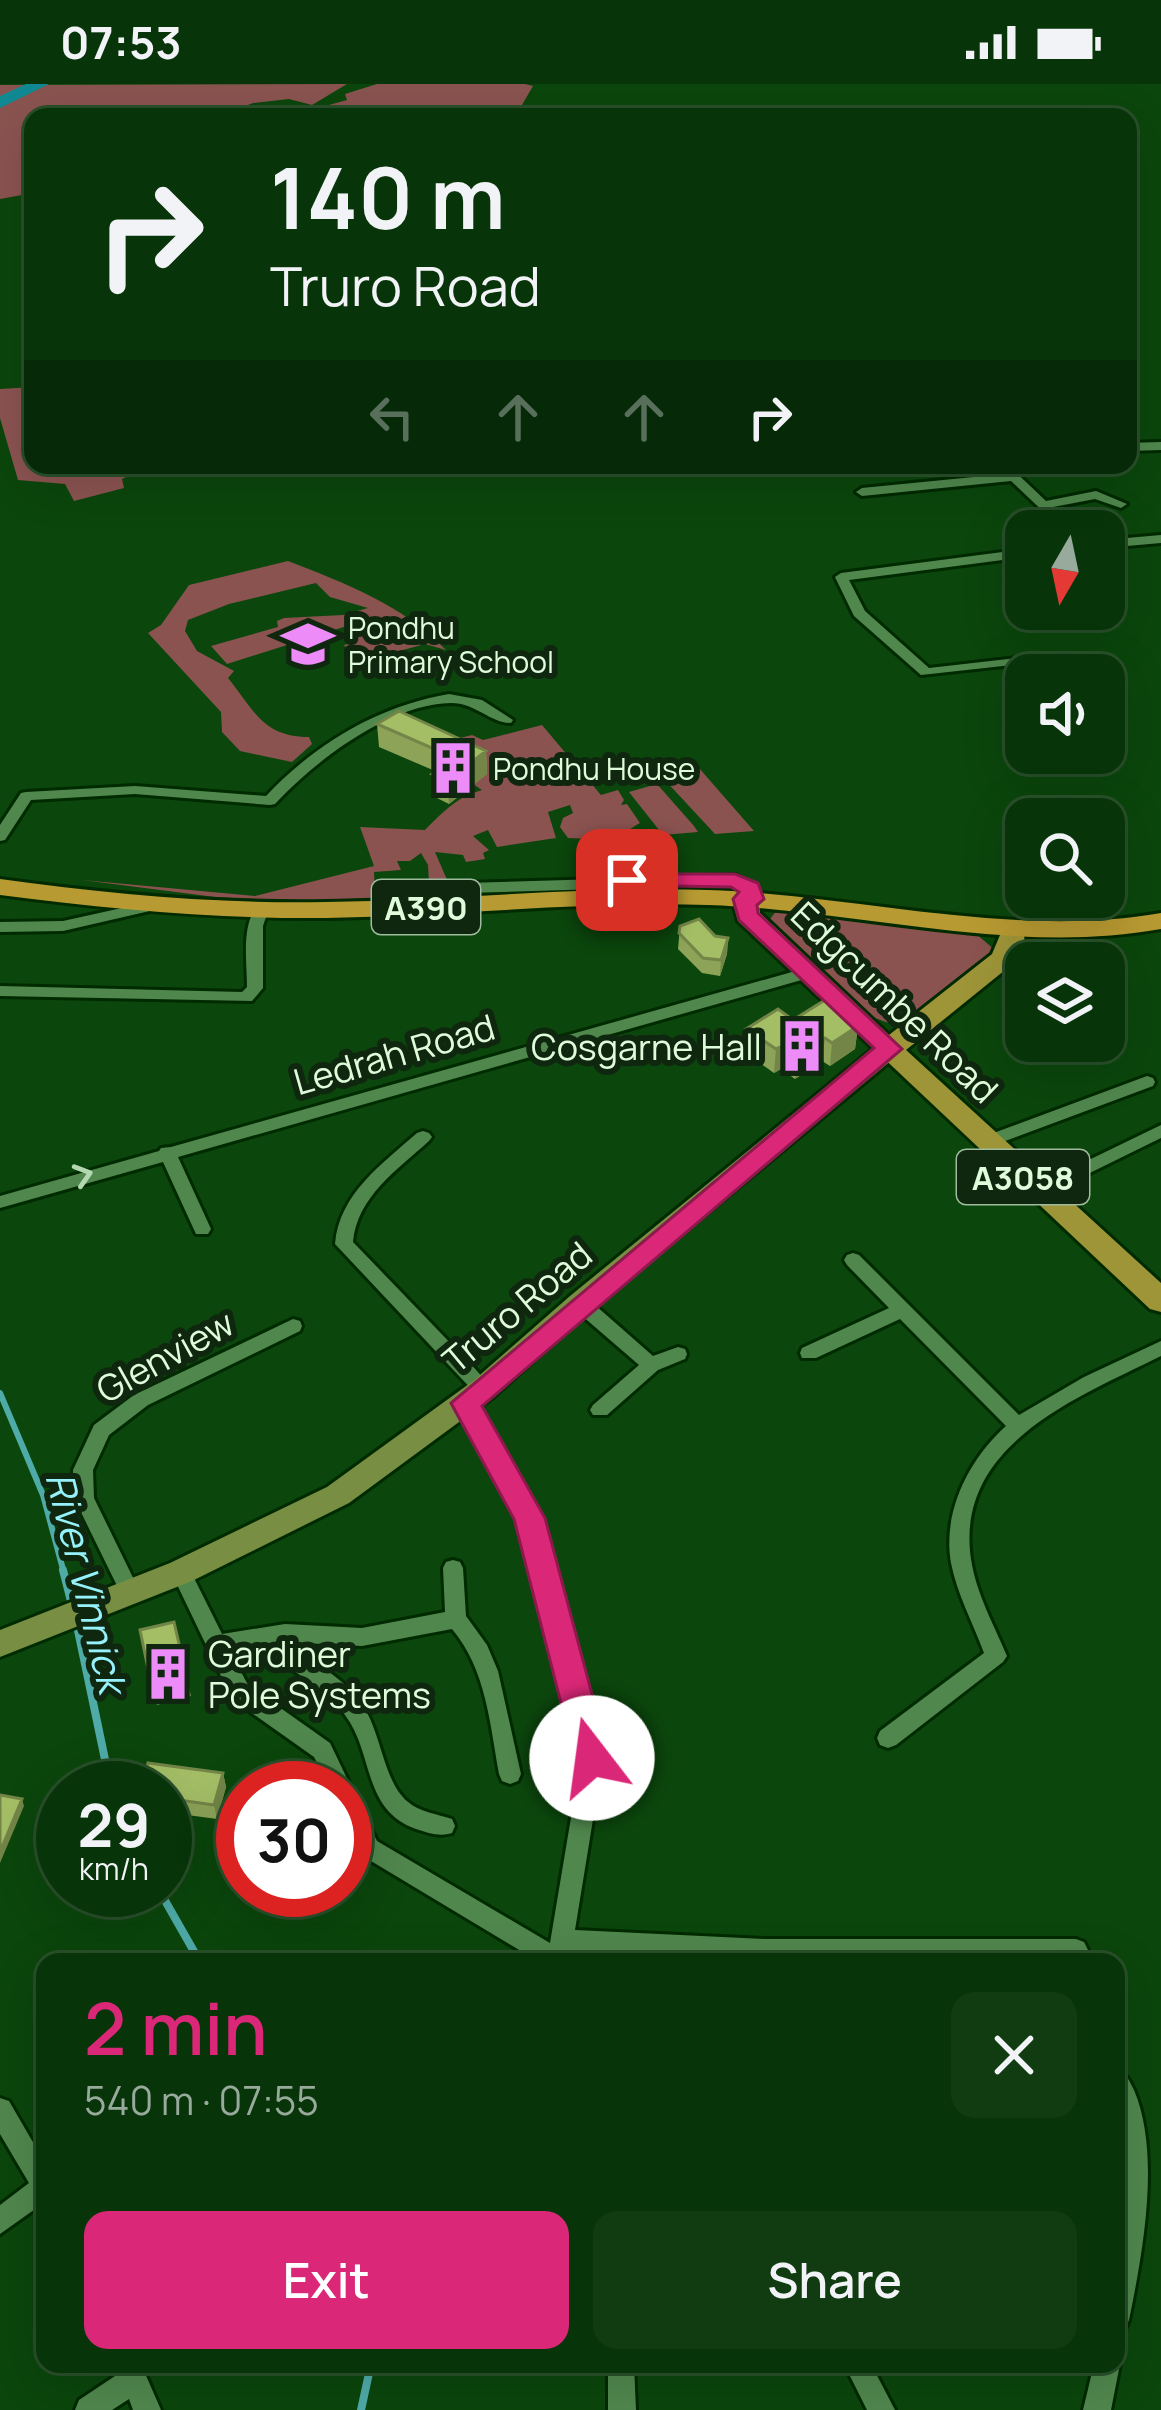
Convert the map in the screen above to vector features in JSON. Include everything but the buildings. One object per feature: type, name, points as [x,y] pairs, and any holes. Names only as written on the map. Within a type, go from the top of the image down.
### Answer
[{"type":"highway","name":"A390","points":[[0,880],[56,896],[149,907],[445,907],[590,890],[748,899],[1014,929],[1081,932],[1161,921]]},
{"type":"highway","name":"A390","points":[[0,880],[254,908]]},
{"type":"main road","name":"Edgcumbe Road","points":[[748,899],[747,915],[806,974],[1161,1301]]},
{"type":"main road","name":"Truro Road","points":[[0,1644],[181,1572],[338,1495],[474,1396],[580,1303],[1001,960],[1012,945],[1014,929]]},
{"type":"street","points":[[1011,474],[1047,510]]},
{"type":"street","points":[[862,492],[1014,477]]},
{"type":"street","points":[[1042,506],[1096,495],[1121,504]]},
{"type":"street","points":[[1125,542],[1161,539]]},
{"type":"street","points":[[1005,556],[841,577],[859,613],[926,672],[1005,662]]},
{"type":"street","points":[[0,837],[26,796],[135,790],[270,801],[294,772],[328,746],[369,725],[424,706],[469,700],[506,720]]},
{"type":"street","points":[[431,889],[590,890]]},
{"type":"street","points":[[0,927],[81,923],[149,907]]},
{"type":"street","points":[[0,992],[246,997],[255,988],[254,908]]},
{"type":"street","name":"Ledrah Road","points":[[0,1202],[806,974]]},
{"type":"street","points":[[986,1142],[1147,1082]]},
{"type":"street","points":[[1039,1191],[1161,1131]]},
{"type":"street","points":[[423,1137],[359,1202],[343,1231],[344,1244],[458,1361],[530,1518],[592,1758],[561,1953]]},
{"type":"street","points":[[167,1152],[202,1229]]},
{"type":"street","points":[[853,1260],[1016,1424]]},
{"type":"street","points":[[580,1303],[651,1365]]},
{"type":"street","points":[[809,1353],[902,1310]]},
{"type":"street","name":"Glenview","points":[[130,1594],[84,1498],[83,1470],[101,1430],[141,1400],[293,1325]]},
{"type":"street","points":[[458,1361],[487,1337]]},
{"type":"street","points":[[888,1738],[996,1656],[959,1553],[971,1476],[1016,1424],[1161,1348]]},
{"type":"street","points":[[600,1410],[651,1365],[679,1354]]},
{"type":"street","points":[[453,1568],[456,1619],[476,1637],[487,1666],[510,1774]]},
{"type":"street","points":[[181,1572],[240,1692],[322,1750],[327,1761]]},
{"type":"street","points":[[217,1644],[285,1633],[362,1637],[456,1619]]},
{"type":"street","points":[[260,1637],[353,1708],[384,1792],[401,1810],[421,1822],[444,1826]]},
{"type":"street","points":[[372,1848],[557,1953]]},
{"type":"street","points":[[643,1953],[1076,1950]]},
{"type":"street","points":[[1125,2091],[1134,2100],[1147,2174],[1125,2278]]},
{"type":"street","points":[[0,2110],[36,2172]]},
{"type":"street","points":[[0,2221],[36,2194]]},
{"type":"street","points":[[89,2410],[129,2373]]},
{"type":"street","points":[[130,2373],[147,2410]]},
{"type":"street","points":[[620,2373],[622,2410]]},
{"type":"street","points":[[862,2373],[881,2410]]},
{"type":"street","points":[[1097,2410],[1105,2373]]},
{"type":"shaded area","points":[[347,84],[312,105],[289,99],[240,108],[24,108],[24,195],[0,199],[0,85]]},
{"type":"shaded area","points":[[377,84],[533,86],[520,108],[318,108],[347,100],[345,94]]},
{"type":"shaded area","points":[[24,388],[24,474],[132,474],[122,479],[124,488],[74,501],[65,484],[18,480],[0,418],[0,389]]},
{"type":"shaded area","points":[[288,561],[392,608],[446,650],[425,644],[370,659],[365,653],[353,657],[344,645],[357,641],[347,629],[355,628],[353,624],[227,664],[211,646],[278,627],[277,621],[284,618],[343,615],[368,608],[330,597],[316,583],[229,604],[188,620],[185,631],[197,651],[234,671],[228,678],[261,720],[281,732],[309,737],[312,744],[292,762],[240,751],[222,732],[221,712],[148,633],[161,625],[189,585]]},
{"type":"shaded area","points":[[542,725],[601,795],[618,790],[624,800],[621,805],[627,804],[640,823],[618,835],[568,838],[560,827],[563,818],[573,813],[570,805],[548,812],[556,838],[497,847],[488,830],[473,836],[489,850],[483,853],[485,859],[466,862],[463,855],[435,852],[448,882],[429,883],[428,865],[421,853],[410,861],[397,861],[401,870],[374,872],[375,893],[384,886],[421,885],[422,895],[581,890],[305,902],[215,897],[82,880],[255,896],[374,866],[360,827],[425,830],[458,800],[482,790],[473,784],[457,745],[460,738],[472,735],[483,740]]},
{"type":"shaded area","points":[[699,768],[754,831],[715,834],[662,777]]},
{"type":"shaded area","points":[[657,784],[698,832],[663,835],[629,792]]},
{"type":"shaded area","points":[[776,911],[974,932],[996,951],[908,1024],[890,1023],[851,1004],[768,922]]},
{"type":"waterway","points":[[0,103],[40,84]]},
{"type":"waterway","name":"River Vinnick","points":[[0,1393],[43,1495],[64,1573]]},
{"type":"waterway","name":"River Vinnick","points":[[63,1570],[73,1609]]},
{"type":"waterway","name":"River Vinnick","points":[[76,1621],[105,1761]]},
{"type":"waterway","name":"River Vinnick","points":[[174,1917],[195,1953]]},
{"type":"waterway","name":"River Vinnick","points":[[361,2410],[369,2373]]},
{"type":"place","name":"Pondhu Primary School","points":[[308,644]]},
{"type":"place","name":"Pondhu House","points":[[453,768]]},
{"type":"place","name":"Cosgarne Hall","points":[[802,1046]]},
{"type":"place","name":"Gardiner Pole Systems","points":[[168,1674]]},
{"type":"route","points":[[592,1758],[530,1518],[466,1403],[580,1303],[890,1049],[747,915],[745,899],[752,899],[750,888],[735,880],[627,880]]}]
